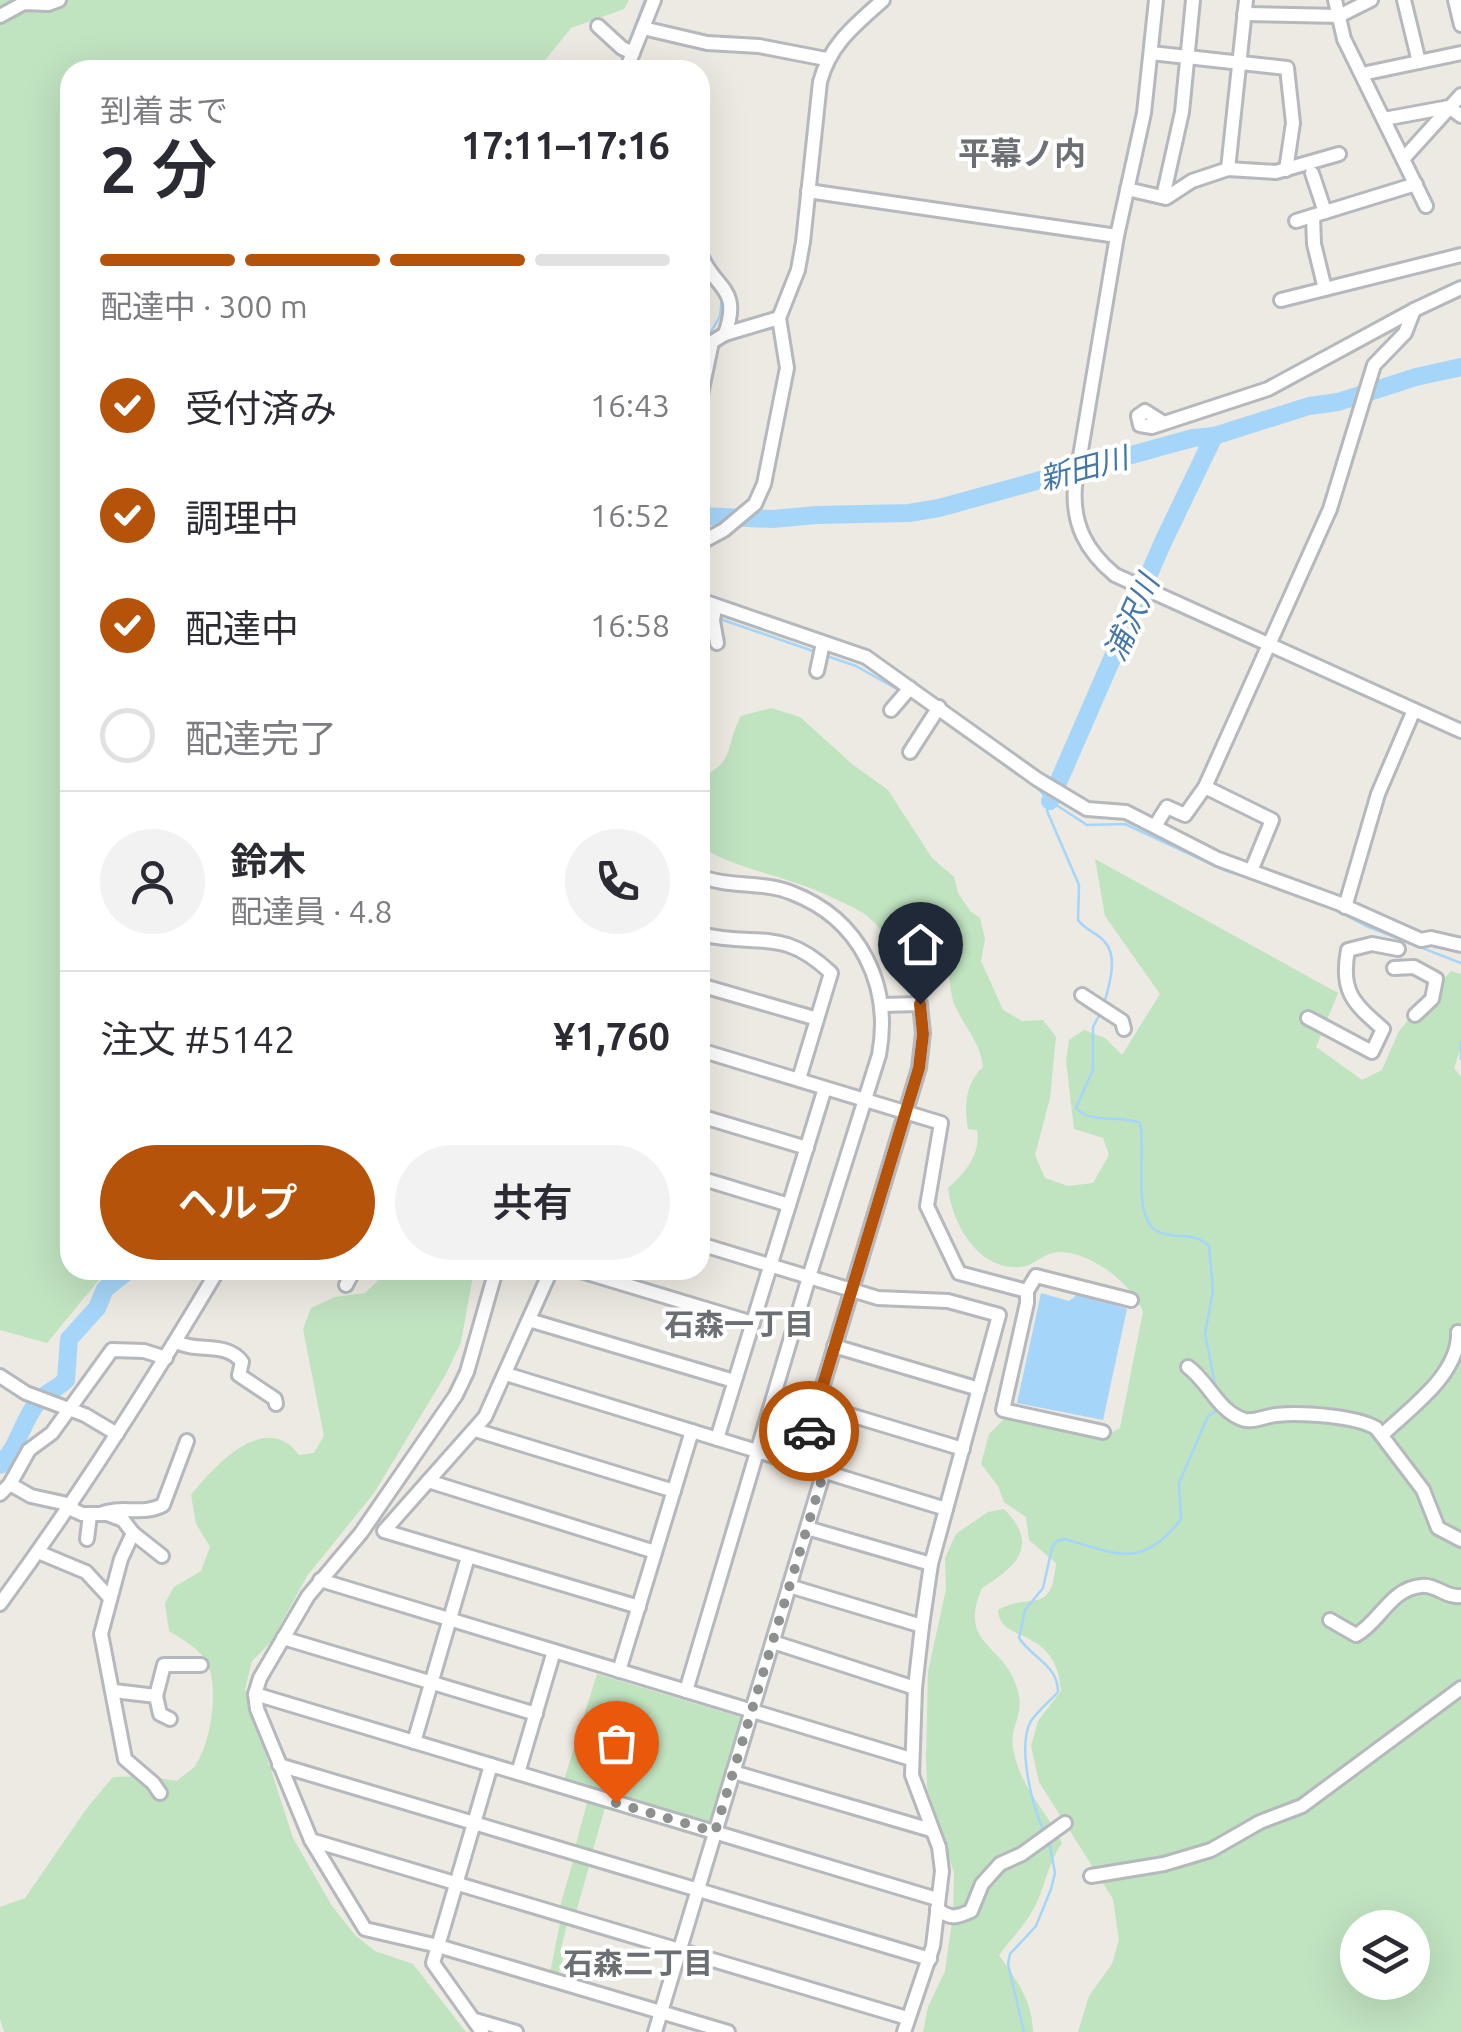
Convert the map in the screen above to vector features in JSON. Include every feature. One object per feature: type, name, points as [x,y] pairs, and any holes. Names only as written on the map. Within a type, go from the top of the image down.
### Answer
[{"type":"street","points":[[0,16],[27,2],[48,4],[59,0]]},
{"type":"street","points":[[630,60],[654,0]]},
{"type":"street","points":[[710,538],[756,504],[764,484],[787,368],[779,318],[798,270],[826,59],[845,34],[884,0]]},
{"type":"street","points":[[1156,0],[1144,112],[1117,236],[1075,486],[1075,513],[1088,549],[1115,576],[1461,732]]},
{"type":"street","points":[[1163,197],[1182,112],[1194,0]]},
{"type":"street","points":[[1335,0],[1344,39],[1426,206]]},
{"type":"street","points":[[1228,169],[1245,7],[1338,16],[1371,0]]},
{"type":"street","points":[[1404,0],[1419,62]]},
{"type":"street","points":[[1455,0],[1461,24]]},
{"type":"street","points":[[598,26],[632,53]]},
{"type":"street","points":[[643,28],[707,42],[759,46],[826,59]]},
{"type":"street","points":[[1362,74],[1461,53]]},
{"type":"street","points":[[1151,54],[1287,68],[1292,122],[1286,170]]},
{"type":"street","points":[[1404,158],[1455,112],[1461,95]]},
{"type":"street","points":[[1384,118],[1455,112]]},
{"type":"street","points":[[1127,189],[1163,197],[1228,169],[1286,170],[1340,154]]},
{"type":"street","points":[[1312,173],[1319,214],[1311,226],[1325,289]]},
{"type":"street","points":[[1296,221],[1416,184]]},
{"type":"street","points":[[808,191],[1117,236]]},
{"type":"street","points":[[1280,300],[1461,254]]},
{"type":"street","points":[[710,267],[730,296],[731,317],[725,334]]},
{"type":"street","points":[[1164,423],[1268,389],[1461,288]]},
{"type":"street","points":[[1155,826],[1166,807],[1185,815],[1205,788],[1330,510],[1374,366],[1405,332],[1414,310]]},
{"type":"street","points":[[710,352],[712,342],[725,334],[779,318]]},
{"type":"street","points":[[710,605],[866,657],[1087,809],[1126,812],[1218,859],[1461,955]]},
{"type":"street","points":[[715,607],[717,643]]},
{"type":"street","points":[[817,671],[824,643]]},
{"type":"street","points":[[890,710],[910,688]]},
{"type":"street","points":[[910,752],[939,707]]},
{"type":"street","points":[[1346,907],[1378,794],[1414,710]]},
{"type":"street","points":[[1205,788],[1272,820],[1251,871]]},
{"type":"street","points":[[686,1691],[884,1028],[879,986],[862,947],[840,921],[790,892],[710,878]]},
{"type":"street","points":[[1403,933],[1394,970],[1414,967],[1436,979],[1432,999],[1415,1016]]},
{"type":"street","points":[[710,935],[781,941],[801,948],[831,973],[798,1078]]},
{"type":"street","points":[[1421,940],[1431,938],[1461,946]]},
{"type":"street","points":[[1308,1018],[1372,1052],[1383,1029],[1361,1010],[1346,988],[1348,950],[1362,944],[1398,950]]},
{"type":"street","points":[[710,988],[814,1018]]},
{"type":"street","points":[[1082,995],[1122,1021],[1124,1029]]},
{"type":"street","points":[[799,1464],[919,1068],[923,1034],[920,1004],[882,1005]]},
{"type":"street","points":[[710,1053],[940,1123],[926,1206],[958,1273],[1026,1291]]},
{"type":"street","points":[[717,1439],[825,1088]]},
{"type":"street","points":[[710,1119],[806,1148]]},
{"type":"street","points":[[710,1181],[789,1206]]},
{"type":"street","points":[[311,1840],[680,1950],[905,2025],[930,1959],[942,1871],[939,1847],[912,1775],[922,1626],[931,1564],[999,1315],[966,1304],[878,1298],[710,1247]]},
{"type":"street","points":[[1103,1432],[1003,1410],[1028,1303],[1026,1291],[1036,1276],[1132,1300]]},
{"type":"street","points":[[0,1604],[69,1509],[212,1280]]},
{"type":"street","points":[[346,1285],[349,1280]]},
{"type":"street","points":[[493,1280],[467,1372],[456,1395],[361,1532],[320,1580],[283,1638],[260,1678],[255,1694],[257,1708],[311,1840],[365,1929],[438,1946],[728,2032]]},
{"type":"street","points":[[546,1280],[506,1374],[475,1430],[384,1531],[639,1608]]},
{"type":"street","points":[[611,1280],[753,1322]]},
{"type":"street","points":[[529,1320],[734,1381]]},
{"type":"street","points":[[1382,1435],[1441,1375],[1456,1352],[1458,1332]]},
{"type":"street","points":[[176,1342],[188,1348],[219,1348],[236,1354],[242,1362],[239,1375],[276,1404]]},
{"type":"street","points":[[834,1346],[979,1389]]},
{"type":"street","points":[[69,1509],[5,1489],[29,1450],[52,1433],[112,1350],[156,1353],[166,1358]]},
{"type":"street","points":[[1188,1368],[1202,1380],[1210,1396],[1241,1418],[1278,1414],[1366,1422],[1382,1435],[1423,1490],[1438,1528],[1461,1540]]},
{"type":"street","points":[[506,1374],[946,1509]]},
{"type":"street","points":[[0,1376],[39,1400],[85,1415],[117,1434]]},
{"type":"street","points":[[816,1405],[962,1448]]},
{"type":"street","points":[[475,1430],[674,1490]]},
{"type":"street","points":[[619,1671],[692,1431]]},
{"type":"street","points":[[156,1509],[165,1502],[187,1441]]},
{"type":"street","points":[[656,2032],[824,1472]]},
{"type":"street","points":[[428,1481],[655,1552]]},
{"type":"street","points":[[24,1504],[123,1520],[133,1534],[162,1556]]},
{"type":"street","points":[[95,1514],[118,1508],[156,1509],[170,1517]]},
{"type":"street","points":[[87,1539],[95,1514]]},
{"type":"street","points":[[806,1528],[931,1564]]},
{"type":"street","points":[[133,1534],[122,1554],[101,1634],[124,1758],[154,1782],[160,1793]]},
{"type":"street","points":[[38,1552],[86,1572],[110,1598]]},
{"type":"street","points":[[414,1742],[468,1557]]},
{"type":"street","points":[[320,1580],[911,1760]]},
{"type":"street","points":[[789,1586],[922,1626]]},
{"type":"street","points":[[1330,1620],[1356,1635],[1388,1601],[1413,1588],[1430,1586],[1452,1597],[1461,1596]]},
{"type":"street","points":[[283,1638],[536,1714]]},
{"type":"street","points":[[772,1642],[915,1688]]},
{"type":"street","points":[[518,1773],[554,1651]]},
{"type":"street","points":[[170,1719],[160,1714],[156,1696],[164,1664],[201,1664]]},
{"type":"street","points":[[1091,1876],[1164,1864],[1211,1850],[1260,1822],[1302,1806],[1461,1688]]},
{"type":"street","points":[[114,1690],[156,1696]]},
{"type":"street","points":[[255,1694],[715,1832],[937,1904],[948,1917],[956,1918],[971,1910],[982,1884],[1000,1864],[1014,1859],[1066,1823]]},
{"type":"street","points":[[491,1765],[433,1963],[478,2026],[516,2032]]},
{"type":"street","points":[[278,1766],[930,1959]]},
{"type":"street","points":[[733,1772],[930,1830]]},
{"type":"green space","points":[[0,0],[629,0],[624,9],[571,28],[545,60],[60,60],[60,1280],[99,1280],[47,1343],[0,1330]]},
{"type":"green space","points":[[771,708],[800,717],[888,790],[932,858],[954,877],[958,893],[970,911],[980,918],[985,939],[981,961],[1003,1010],[1022,1021],[1043,1020],[1056,1037],[1050,1098],[1035,1155],[1045,1178],[1068,1186],[1093,1183],[1109,1155],[1103,1138],[1074,1129],[1066,1061],[1069,1040],[1084,1030],[1105,1038],[1122,1055],[1160,994],[1105,916],[1095,859],[1338,993],[1316,1047],[1362,1080],[1382,1070],[1399,1031],[1451,971],[1461,974],[1461,1047],[1454,1068],[1461,1077],[1461,2032],[1078,2032],[1089,1996],[1112,1964],[1119,1940],[1113,1899],[1039,1782],[1031,1746],[1038,1721],[1061,1691],[1057,1670],[1039,1645],[1001,1621],[998,1610],[1045,1597],[1054,1580],[1056,1563],[1029,1540],[1026,1517],[1004,1502],[998,1486],[981,1464],[989,1434],[1004,1419],[1030,1417],[1103,1437],[1120,1428],[1143,1312],[1120,1280],[1083,1257],[1057,1252],[1026,1266],[1006,1266],[980,1253],[970,1242],[955,1216],[948,1188],[966,1169],[977,1147],[977,1130],[968,1129],[966,1104],[972,1081],[983,1067],[976,1044],[953,1000],[941,943],[897,941],[849,905],[710,852],[710,772],[728,752],[741,716]]},
{"type":"green space","points":[[379,1280],[472,1280],[461,1342],[446,1374],[374,1493],[307,1576],[271,1642],[252,1661],[245,1689],[293,1838],[332,1906],[355,1935],[375,1951],[413,1964],[466,2032],[4,2032],[0,2019],[0,1907],[25,1898],[113,1777],[147,1776],[177,1781],[201,1756],[213,1704],[212,1678],[198,1651],[169,1631],[165,1603],[174,1587],[201,1571],[210,1547],[196,1524],[191,1495],[227,1457],[257,1440],[272,1438],[286,1443],[299,1455],[314,1453],[324,1436],[303,1329],[311,1308],[335,1297],[365,1293]]},
{"type":"green space","points":[[1004,1509],[1021,1533],[1020,1554],[982,1588],[975,1622],[1017,1688],[1020,1706],[1012,1740],[1016,1762],[1062,1843],[1033,1910],[999,1955],[1027,2000],[1033,2032],[923,2032],[928,2007],[945,1971],[953,1915],[954,1873],[927,1787],[926,1759],[928,1672],[946,1589],[945,1558],[956,1534],[988,1512]]},
{"type":"green space","points":[[597,1674],[743,1718],[711,1822],[705,1825],[564,1780]]},
{"type":"green space","points":[[588,1799],[606,1804],[592,1853],[575,1848]]},
{"type":"green space","points":[[574,1858],[590,1863],[576,1912],[560,1907]]},
{"type":"green space","points":[[560,1923],[567,1925],[558,1976],[550,1973]]},
{"type":"water","points":[[1041,1293],[1069,1301],[1078,1294],[1127,1309],[1103,1420],[1017,1403]]},
{"type":"waterway","points":[[628,45],[645,0]]},
{"type":"waterway","points":[[710,334],[720,316],[722,298]]},
{"type":"waterway","name":"新田川","points":[[710,516],[772,519],[909,513],[939,508],[1461,367]]},
{"type":"waterway","name":"浦沢川","points":[[1050,801],[1163,542],[1214,436]]},
{"type":"waterway","points":[[720,619],[816,652]]},
{"type":"waterway","points":[[824,655],[856,666],[902,692]]},
{"type":"waterway","points":[[909,696],[931,712]]},
{"type":"waterway","points":[[937,716],[1087,825],[1125,824],[1224,870],[1266,883]]},
{"type":"waterway","points":[[1050,801],[1047,811],[1079,885],[1078,920],[1109,947],[1112,971],[1104,1004]]},
{"type":"waterway","points":[[1330,907],[1366,926],[1461,963]]},
{"type":"waterway","points":[[1101,1012],[1093,1027],[1093,1070],[1076,1108],[1097,1118],[1140,1123],[1142,1198],[1149,1223],[1164,1234],[1196,1238],[1209,1246],[1213,1291],[1205,1334],[1216,1389]]},
{"type":"waterway","points":[[1461,1042],[1461,1059]]},
{"type":"waterway","name":"新田川","points":[[0,1465],[37,1403],[66,1380],[69,1339],[97,1308],[105,1289],[116,1280]]},
{"type":"waterway","points":[[1043,1829],[1031,1791],[1025,1745],[1031,1721],[1058,1692],[1049,1668],[1019,1638],[1025,1610],[1043,1588],[1057,1541],[1065,1539],[1128,1554],[1154,1546],[1167,1535],[1181,1519],[1179,1483],[1216,1406]]},
{"type":"waterway","points":[[1024,2032],[1008,1964],[1010,1954],[1036,1926],[1051,1889],[1055,1873],[1049,1841]]},
{"type":"way so far","points":[[616,1803],[715,1832],[824,1472],[799,1464],[809,1431]]},
{"type":"district","name":"平幕ノ内","points":[[1022,154]]},
{"type":"district","name":"石森一丁目","points":[[739,1325]]},
{"type":"district","name":"石森二丁目","points":[[638,1964]]},
{"type":"route","points":[[809,1431],[919,1068],[923,1034],[920,1004]]}]
